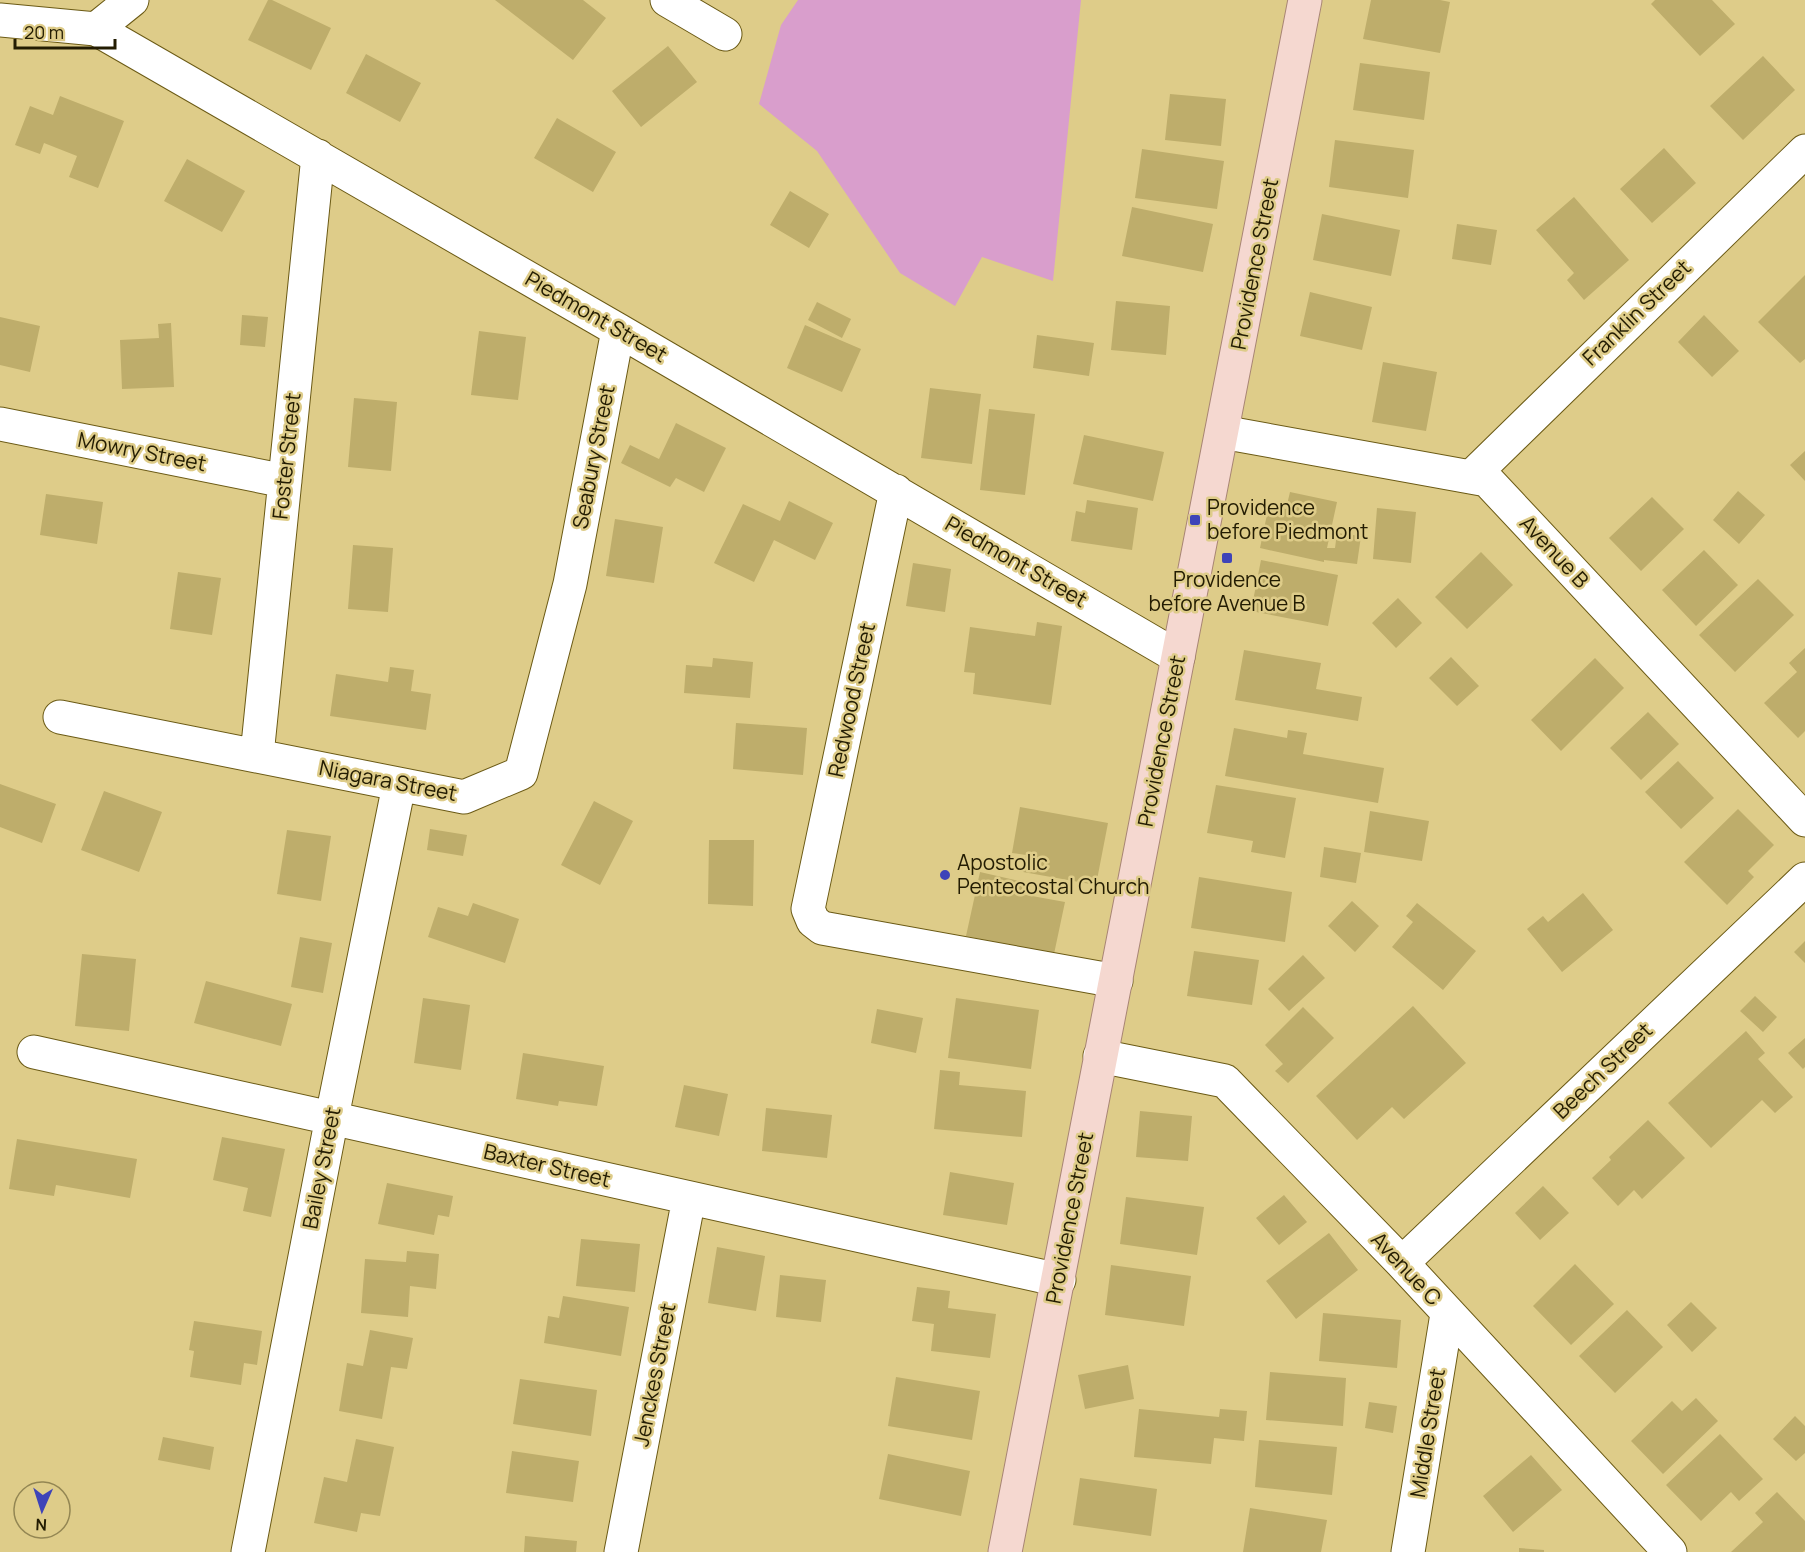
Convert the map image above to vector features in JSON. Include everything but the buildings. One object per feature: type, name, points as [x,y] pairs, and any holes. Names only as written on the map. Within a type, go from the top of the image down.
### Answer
[{"type":"main road","name":"Providence Street","points":[[1005,1552],[1305,0]]},
{"type":"street","points":[[96,29],[132,0]]},
{"type":"street","points":[[667,0],[725,34]]},
{"type":"street","name":"Piedmont Street","points":[[0,20],[96,29],[896,491],[1178,657]]},
{"type":"street","name":"Franklin Street","points":[[1471,477],[1805,151]]},
{"type":"street","name":"Foster Street","points":[[257,755],[318,156]]},
{"type":"street","name":"Seabury Street","points":[[570,584],[618,330]]},
{"type":"street","name":"Mowry Street","points":[[0,424],[285,481]]},
{"type":"street","name":"Avenue B","points":[[1222,432],[1487,480],[1805,820]]},
{"type":"street","name":"Redwood Street","points":[[896,491],[808,909],[813,921],[822,928],[1116,981]]},
{"type":"street","name":"Niagara Street","points":[[60,717],[464,797],[521,773],[570,584]]},
{"type":"street","name":"Bailey Street","points":[[248,1552],[399,785]]},
{"type":"street","name":"Beech Street","points":[[1402,1263],[1805,879]]},
{"type":"street","name":"Baxter Street","points":[[34,1052],[1059,1280]]},
{"type":"street","name":"Avenue C","points":[[1100,1056],[1225,1081],[1402,1263],[1670,1552]]},
{"type":"street","name":"Jenckes Street","points":[[621,1552],[689,1198]]},
{"type":"street","name":"Middle Street","points":[[1408,1552],[1447,1314]]},
{"type":"shaded area","points":[[798,0],[1081,0],[1053,281],[982,257],[955,306],[900,273],[817,151],[759,104],[781,25]]},
{"type":"place","name":"Providence before Piedmont","points":[[1195,520]]},
{"type":"place","name":"Providence before Avenue B","points":[[1227,558]]},
{"type":"place","name":"Apostolic Pentecostal Church","points":[[945,875]]}]
